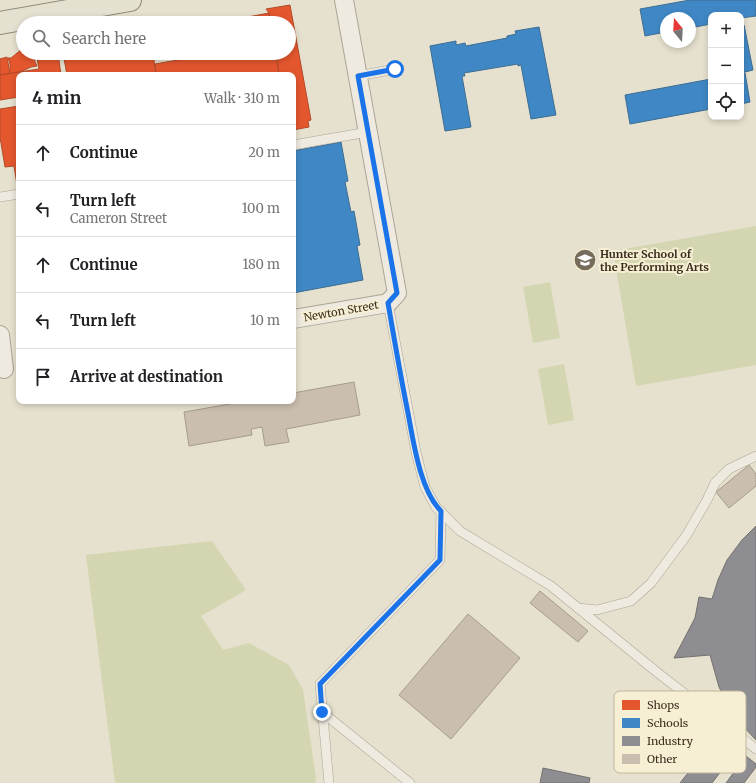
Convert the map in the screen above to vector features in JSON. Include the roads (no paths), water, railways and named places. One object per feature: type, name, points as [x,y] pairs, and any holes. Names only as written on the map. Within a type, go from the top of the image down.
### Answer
[{"type":"main road","points":[[40,16],[130,0]]},
{"type":"main road","points":[[0,23],[16,20]]},
{"type":"street","points":[[344,0],[397,293],[388,303]]},
{"type":"street","name":"Newton Street","points":[[296,318],[388,303]]},
{"type":"street","points":[[0,335],[8,368]]},
{"type":"lane","points":[[358,76],[395,69]]},
{"type":"lane","points":[[296,144],[368,132]]},
{"type":"lane","points":[[0,197],[16,194]]},
{"type":"lane","points":[[388,303],[416,452],[425,487],[436,506],[460,531],[551,586],[681,691]]},
{"type":"lane","points":[[578,608],[597,610],[631,601],[651,583],[686,536],[715,483],[729,469],[756,456]]},
{"type":"lane","points":[[329,783],[320,684],[440,560],[441,511]]},
{"type":"lane","points":[[322,712],[410,783]]},
{"type":"lane","points":[[746,741],[756,749]]},
{"type":"place","name":"Hunter School of the Performing Arts","points":[[585,260]]}]
